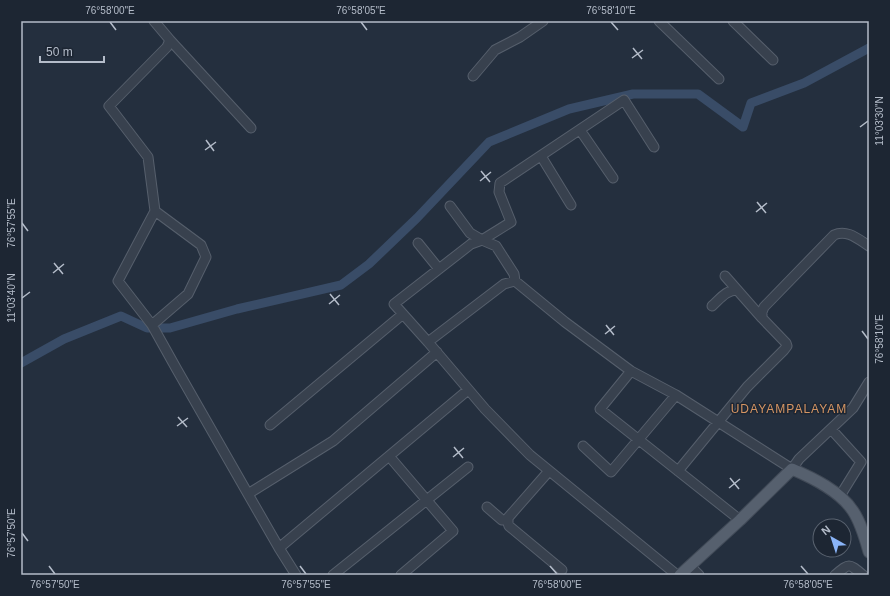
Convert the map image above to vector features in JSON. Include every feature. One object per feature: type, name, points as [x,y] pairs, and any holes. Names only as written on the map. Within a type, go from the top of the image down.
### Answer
[{"type":"main road","points":[[679,575],[740,520],[792,469],[811,477],[840,496],[853,511],[869,552]]},
{"type":"street","points":[[154,21],[251,128]]},
{"type":"street","points":[[473,76],[495,50],[520,37],[543,21]]},
{"type":"street","points":[[659,21],[719,79]]},
{"type":"street","points":[[733,21],[773,60]]},
{"type":"street","points":[[170,40],[167,47],[108,106],[148,157],[155,210],[118,282],[152,325],[279,548],[296,575]]},
{"type":"street","points":[[654,147],[624,100],[500,183],[500,192],[511,222],[482,240],[470,244],[394,304],[437,352],[485,410],[530,455],[679,575]]},
{"type":"street","points":[[580,130],[613,178]]},
{"type":"street","points":[[541,156],[571,205]]},
{"type":"street","points":[[450,206],[470,233],[496,246],[514,274],[516,281],[565,322],[631,371],[676,395],[792,469],[799,459],[853,408],[869,382]]},
{"type":"street","points":[[152,325],[188,294],[206,257],[201,245],[155,210]]},
{"type":"street","points":[[762,318],[764,308],[833,236],[840,233],[846,233],[869,246]]},
{"type":"street","points":[[418,243],[439,269]]},
{"type":"street","points":[[678,471],[746,387],[787,346],[786,343],[725,276]]},
{"type":"street","points":[[428,342],[504,284],[516,281]]},
{"type":"street","points":[[712,306],[728,292],[737,290]]},
{"type":"street","points":[[270,425],[403,314]]},
{"type":"street","points":[[248,494],[333,441],[437,352]]},
{"type":"street","points":[[631,371],[600,409],[740,520]]},
{"type":"street","points":[[279,548],[468,390]]},
{"type":"street","points":[[583,446],[612,472],[676,395]]},
{"type":"street","points":[[831,429],[861,462],[840,496]]},
{"type":"street","points":[[389,456],[453,531],[401,575]]},
{"type":"street","points":[[333,575],[468,467]]},
{"type":"street","points":[[487,507],[502,520],[508,519],[549,471]]},
{"type":"street","points":[[508,519],[509,526],[562,570]]},
{"type":"street","points":[[690,566],[699,575]]},
{"type":"street","points":[[835,575],[845,567],[849,566],[853,566],[863,575]]},
{"type":"waterway","points":[[21,363],[64,339],[121,316],[147,328],[170,328],[237,309],[341,285],[369,264],[417,218],[489,142],[569,109],[633,94],[698,94],[743,127],[751,103],[804,83],[869,48]]},
{"type":"district","name":"UDAYAMPALAYAM","points":[[789,409]]}]
